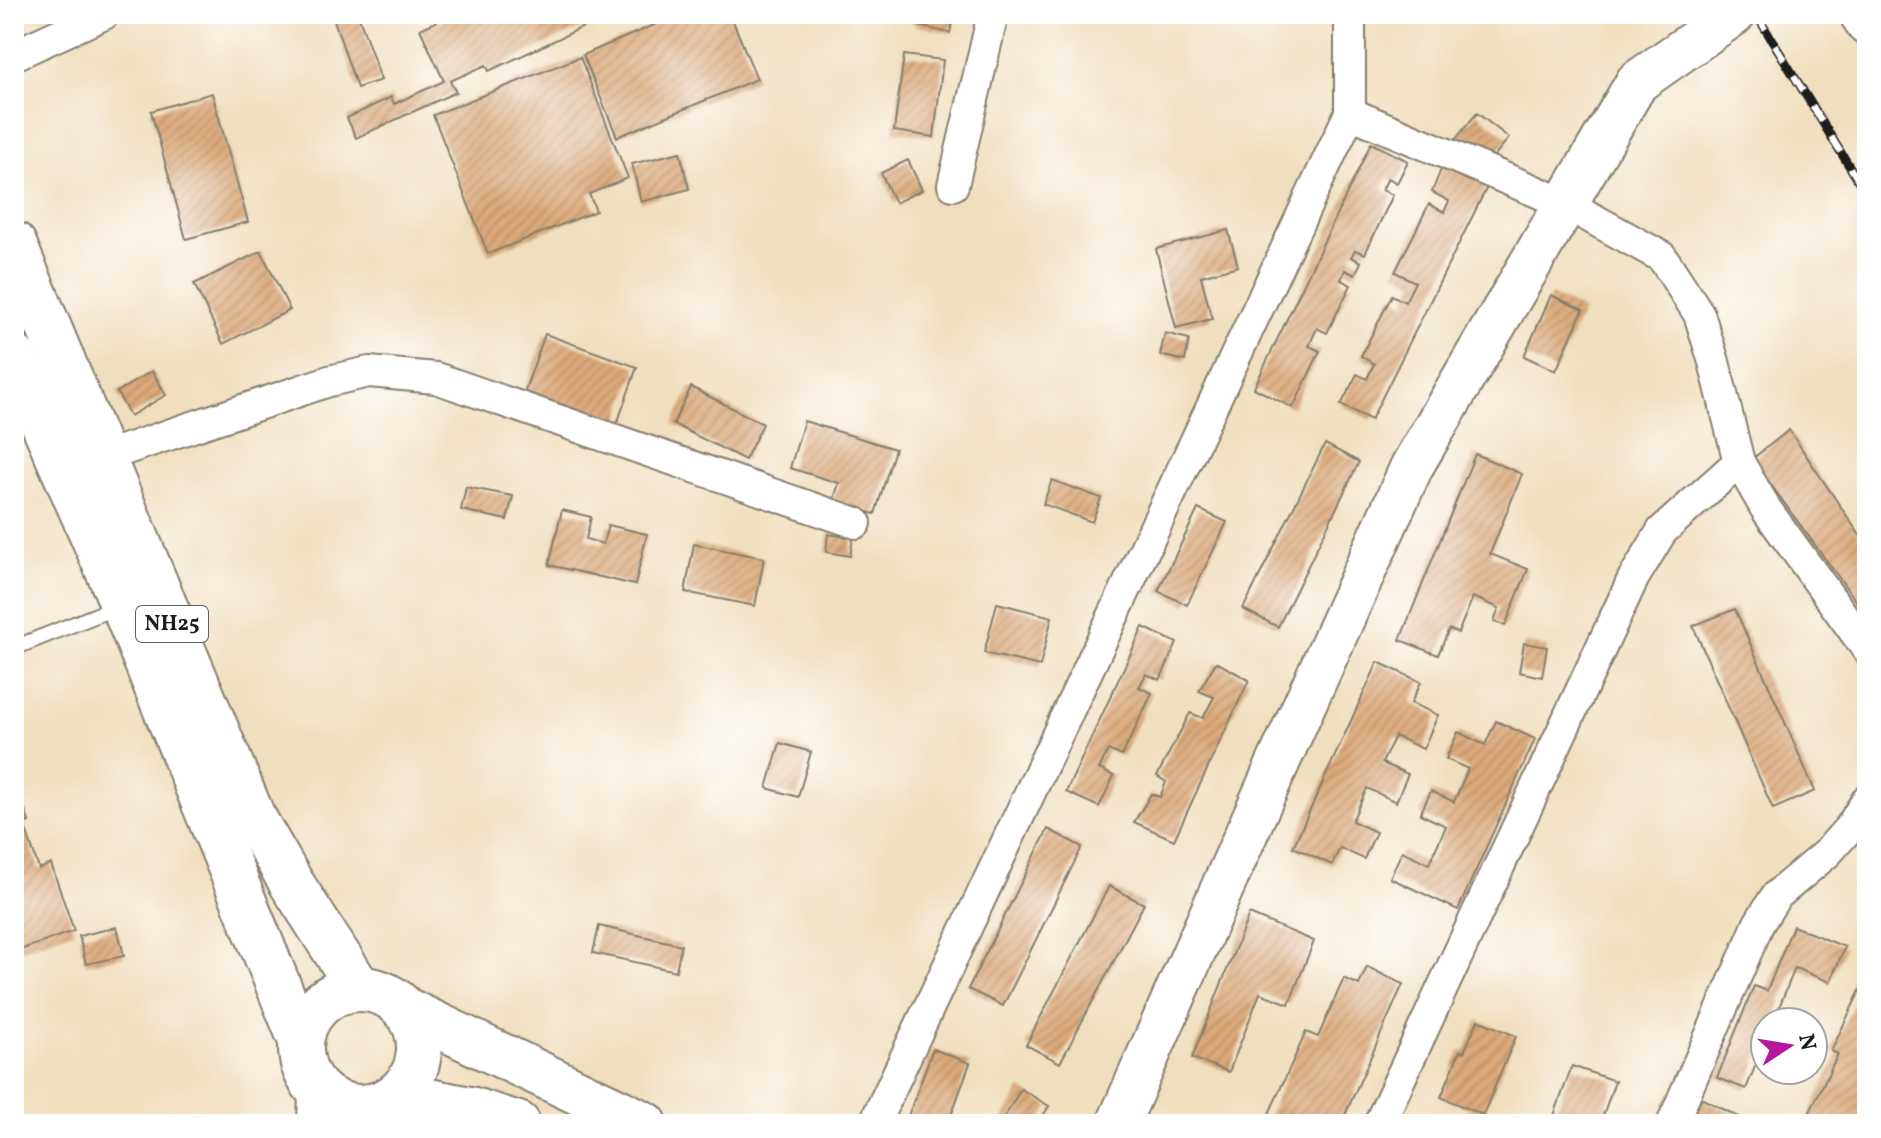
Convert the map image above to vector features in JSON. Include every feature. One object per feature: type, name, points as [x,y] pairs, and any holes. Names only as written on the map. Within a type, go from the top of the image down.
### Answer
[{"type":"main road","name":"NH25","points":[[14,244],[252,815],[359,988]]},
{"type":"main road","name":"NH25","points":[[14,357],[123,605],[301,1041],[304,1069],[320,1108],[470,1109],[518,1124]]},
{"type":"main road","points":[[301,1041],[311,1014],[332,995],[359,988],[385,994],[406,1010],[645,1124]]},
{"type":"main road","points":[[381,1109],[417,1069],[420,1039],[406,1010]]},
{"type":"street","points":[[14,55],[104,14]]},
{"type":"street","points":[[953,185],[993,14]]},
{"type":"street","points":[[874,1124],[1350,113],[1350,14]]},
{"type":"street","points":[[1118,1124],[1412,466],[1637,82],[1734,14]]},
{"type":"street","points":[[1861,14],[1867,24]]},
{"type":"street","points":[[1350,113],[1566,204],[1662,257],[1699,314],[1739,462],[1766,509],[1867,649]]},
{"type":"street","points":[[103,457],[329,381],[369,372],[436,378],[856,523]]},
{"type":"street","points":[[1379,1124],[1633,579],[1662,531],[1739,462]]},
{"type":"street","points":[[1672,1124],[1759,923],[1776,896],[1827,853],[1851,826],[1867,800]]},
{"type":"lane","points":[[14,648],[123,605]]},
{"type":"building","points":[[332,14],[358,14],[381,80],[357,88]]},
{"type":"building","points":[[453,14],[611,14],[489,71],[486,65],[450,81],[456,92],[356,138],[347,118],[391,97],[394,104],[444,81],[420,29]]},
{"type":"building","points":[[680,14],[730,14],[757,79],[617,137],[583,55]]},
{"type":"building","points":[[916,14],[954,14],[950,33],[914,25]]},
{"type":"building","points":[[904,55],[943,60],[934,137],[894,131]]},
{"type":"building","points":[[580,57],[628,178],[589,194],[596,211],[488,254],[433,115]]},
{"type":"building","points":[[212,93],[248,222],[186,239],[151,111]]},
{"type":"building","points":[[1477,113],[1509,138],[1486,166],[1455,140]]},
{"type":"building","points":[[1371,143],[1408,161],[1397,183],[1388,178],[1382,190],[1393,195],[1365,254],[1355,250],[1351,257],[1361,262],[1355,275],[1345,270],[1341,280],[1351,285],[1327,333],[1317,328],[1309,346],[1320,351],[1293,408],[1254,388]]},
{"type":"building","points":[[680,152],[689,189],[641,202],[632,164]]},
{"type":"building","points":[[908,160],[922,190],[895,203],[881,173]]},
{"type":"building","points":[[1444,162],[1491,179],[1371,420],[1341,405],[1357,374],[1367,379],[1374,364],[1361,356],[1392,295],[1405,302],[1415,282],[1395,272],[1429,204],[1444,212],[1449,201],[1432,192]]},
{"type":"building","points":[[1228,230],[1238,266],[1201,276],[1212,319],[1176,328],[1156,249]]},
{"type":"building","points":[[261,251],[290,310],[223,344],[194,284]]},
{"type":"building","points":[[1551,295],[1583,310],[1556,371],[1524,356]]},
{"type":"building","points":[[1165,333],[1189,339],[1185,361],[1160,355]]},
{"type":"building","points":[[545,334],[637,367],[616,427],[524,393]]},
{"type":"building","points":[[152,371],[166,395],[130,416],[117,392]]},
{"type":"building","points":[[691,387],[763,424],[745,460],[673,424]]},
{"type":"building","points":[[804,421],[895,449],[875,514],[833,502],[839,483],[790,468]]},
{"type":"building","points":[[1789,430],[1867,546],[1867,616],[1752,459]]},
{"type":"building","points":[[1325,444],[1359,462],[1278,627],[1243,609]]},
{"type":"building","points":[[1475,454],[1522,474],[1490,554],[1528,569],[1505,626],[1494,621],[1499,608],[1473,597],[1458,633],[1449,629],[1438,655],[1400,640]]},
{"type":"building","points":[[1052,480],[1101,498],[1092,522],[1043,504]]},
{"type":"building","points":[[466,487],[513,496],[507,520],[461,510]]},
{"type":"building","points":[[1198,509],[1227,522],[1187,605],[1158,591]]},
{"type":"building","points":[[562,510],[591,517],[586,539],[603,544],[608,525],[647,534],[635,585],[549,565]]},
{"type":"building","points":[[828,534],[853,538],[850,556],[826,552]]},
{"type":"building","points":[[694,544],[764,558],[755,606],[685,592]]},
{"type":"building","points":[[997,603],[1052,617],[1040,666],[984,653]]},
{"type":"building","points":[[1735,609],[1815,791],[1773,809],[1693,626]]},
{"type":"building","points":[[1143,627],[1177,643],[1160,680],[1146,674],[1139,687],[1152,693],[1122,756],[1108,750],[1099,769],[1114,776],[1099,807],[1066,792]]},
{"type":"building","points":[[1524,643],[1547,647],[1542,677],[1519,672]]},
{"type":"building","points":[[1216,662],[1249,680],[1174,840],[1134,822],[1151,794],[1160,797],[1166,782],[1157,776],[1190,713],[1203,718],[1214,697],[1199,691]]},
{"type":"building","points":[[1378,662],[1421,682],[1411,703],[1438,715],[1423,749],[1395,736],[1382,763],[1408,774],[1396,802],[1367,788],[1352,821],[1376,832],[1364,859],[1340,848],[1332,865],[1293,847]]},
{"type":"building","points":[[1496,721],[1535,739],[1458,910],[1390,878],[1402,851],[1429,864],[1446,826],[1420,814],[1431,791],[1454,802],[1468,769],[1446,759],[1458,732],[1485,745]]},
{"type":"building","points":[[780,743],[811,752],[798,797],[767,788]]},
{"type":"building","points":[[14,779],[29,822],[24,824],[39,869],[51,864],[74,931],[14,952]]},
{"type":"building","points":[[1048,829],[1082,847],[1003,1006],[968,989]]},
{"type":"building","points":[[1109,886],[1144,904],[1060,1063],[1026,1045]]},
{"type":"building","points":[[1249,914],[1314,941],[1289,1004],[1260,993],[1229,1072],[1192,1058]]},
{"type":"building","points":[[599,926],[681,945],[676,971],[593,953]]},
{"type":"building","points":[[1793,926],[1845,947],[1830,982],[1795,968],[1780,1006],[1749,1006],[1749,1082],[1746,1089],[1717,1078],[1754,986],[1767,991]]},
{"type":"building","points":[[117,927],[124,956],[86,964],[79,936]]},
{"type":"building","points":[[1367,967],[1403,984],[1341,1124],[1280,1124],[1267,1118],[1306,1032],[1318,1037],[1344,978],[1359,985]]},
{"type":"building","points":[[1867,976],[1867,1124],[1805,1122],[1822,1086],[1829,1086],[1829,1073],[1838,1054],[1831,1051]]},
{"type":"building","points":[[1478,1020],[1516,1036],[1483,1115],[1441,1097],[1460,1051],[1464,1052]]},
{"type":"building","points":[[933,1049],[970,1063],[948,1124],[905,1124]]},
{"type":"building","points":[[1572,1066],[1615,1081],[1600,1124],[1551,1124]]},
{"type":"building","points":[[1021,1089],[1049,1106],[1038,1124],[1000,1124]]},
{"type":"building","points":[[1701,1098],[1753,1124],[1689,1124]]},
{"type":"railway","points":[[1756,14],[1867,195]]}]
